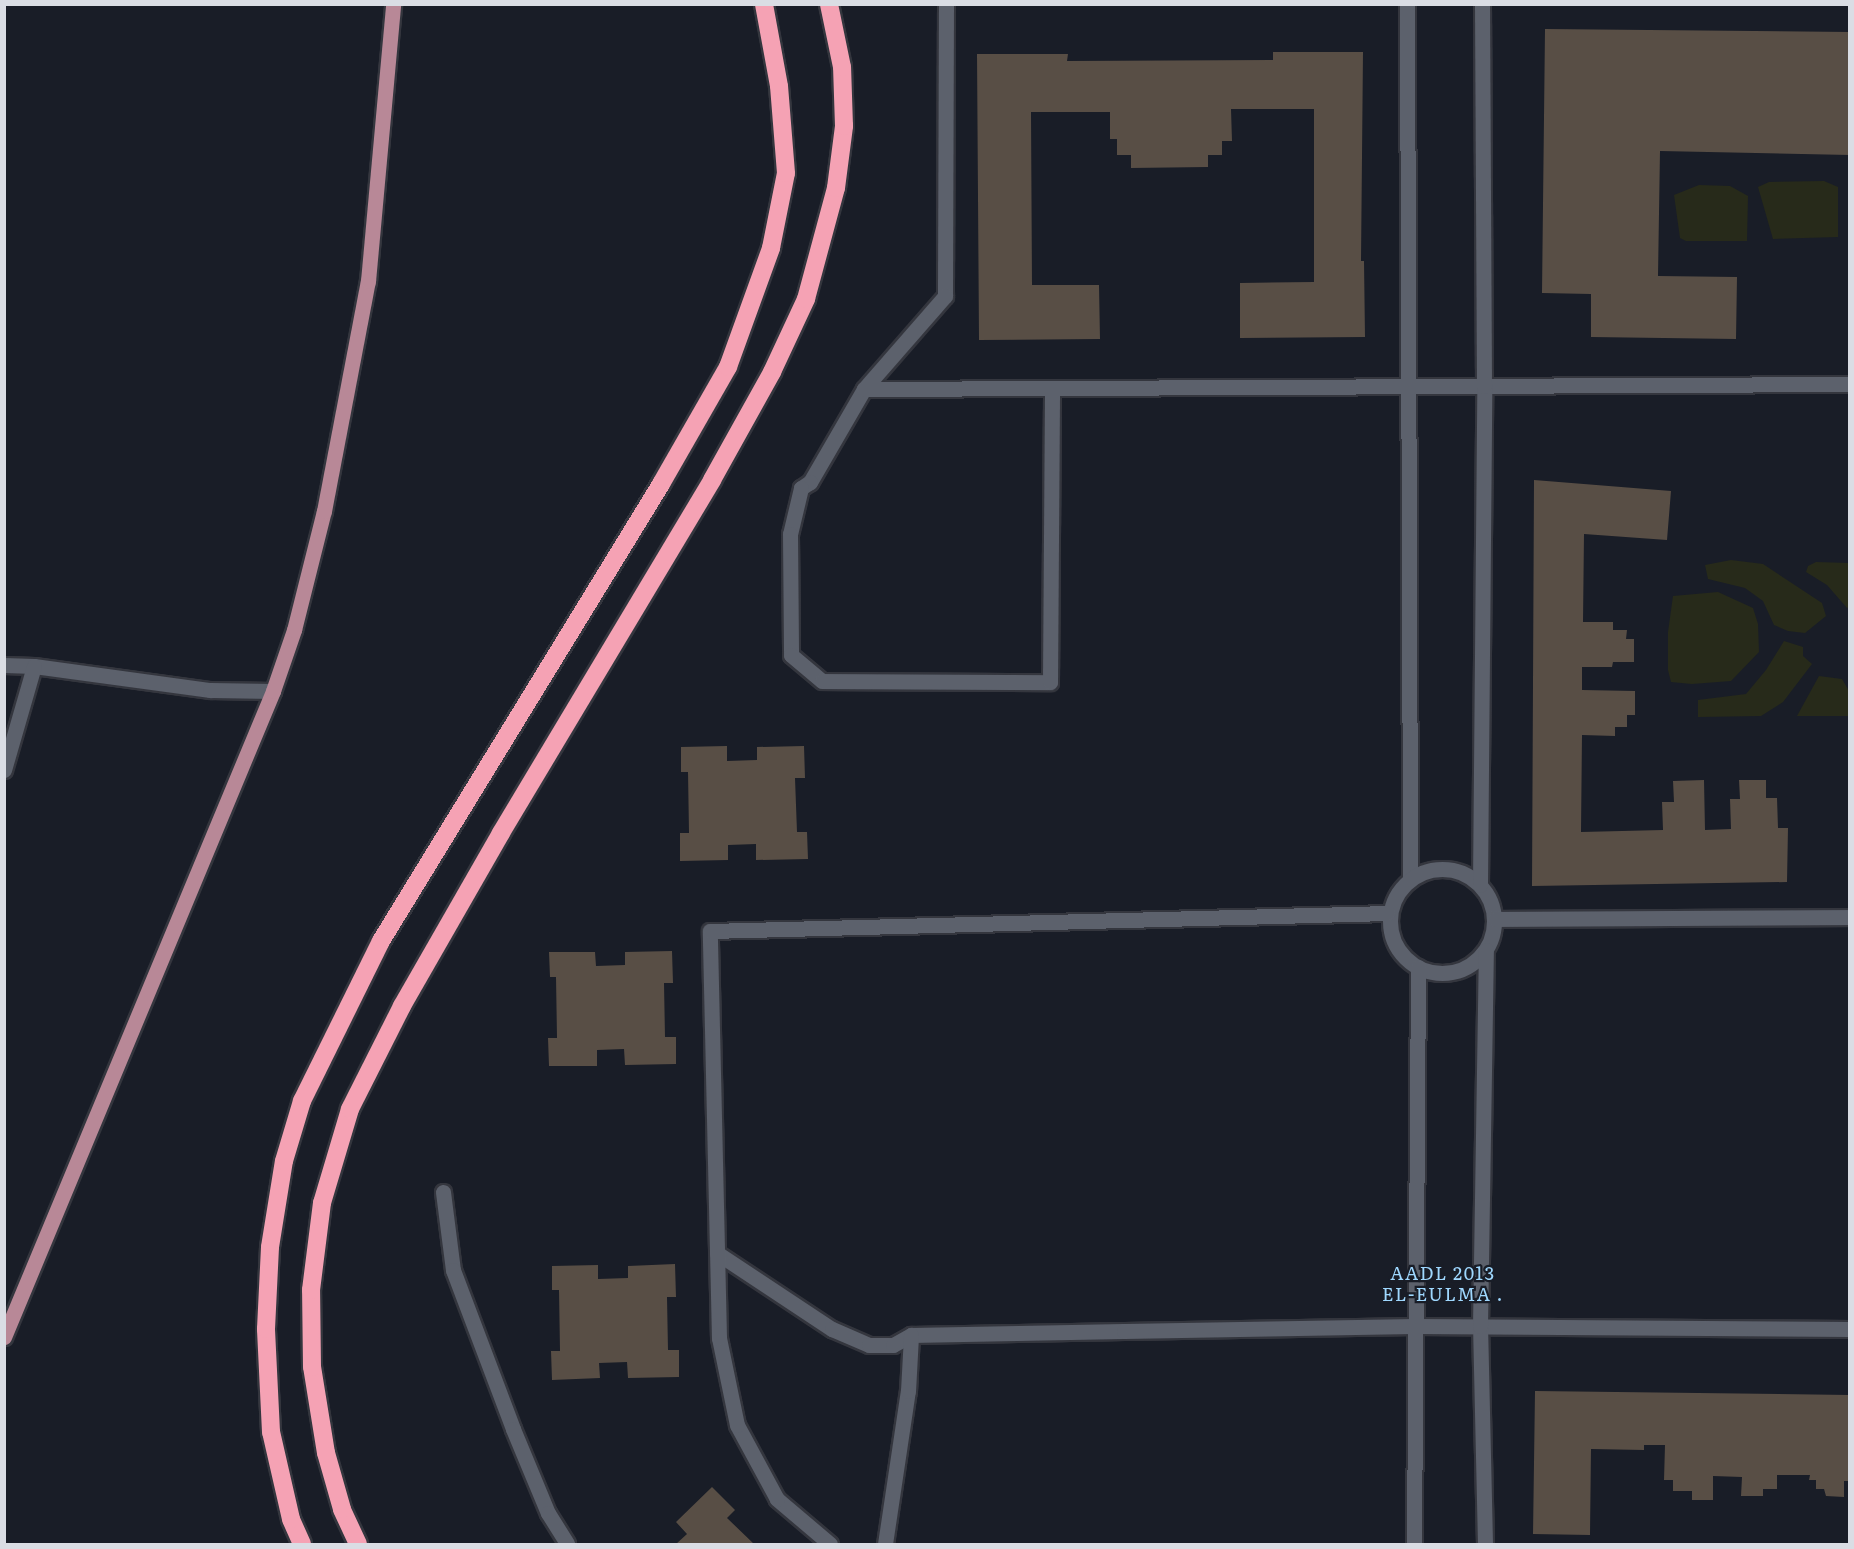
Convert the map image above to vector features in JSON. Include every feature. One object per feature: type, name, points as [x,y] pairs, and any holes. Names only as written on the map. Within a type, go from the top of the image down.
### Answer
[{"type":"highway","points":[[302,1545],[291,1519],[271,1432],[266,1329],[270,1247],[284,1161],[302,1101],[381,941],[661,484],[728,367],[771,248],[786,173],[779,86],[764,4]]},
{"type":"highway","points":[[358,1545],[342,1509],[326,1454],[312,1356],[311,1290],[322,1203],[350,1109],[402,1006],[501,833],[712,480],[772,372],[806,299],[836,188],[844,126],[842,68],[829,4]]},
{"type":"main road","points":[[4,1337],[273,691],[294,630],[324,511],[362,317],[381,164],[393,4]]},
{"type":"street","points":[[946,4],[945,296],[864,389],[810,482],[801,488],[790,534],[791,656],[822,681],[1050,682],[1052,388]]},
{"type":"street","points":[[1407,4],[1410,879]]},
{"type":"street","points":[[1480,885],[1484,386],[1482,4]]},
{"type":"street","points":[[864,389],[1850,384]]},
{"type":"street","points":[[4,665],[34,666],[210,690],[273,691]]},
{"type":"street","points":[[4,770],[34,666]]},
{"type":"street","points":[[1446,869],[1465,874],[1480,885],[1490,901],[1495,919],[1493,935],[1486,950],[1472,966],[1453,974],[1432,974],[1418,967],[1393,943],[1388,912],[1396,894],[1410,879],[1427,870],[1446,869]]},
{"type":"street","points":[[830,1545],[777,1499],[737,1425],[718,1338],[710,931],[1388,912]]},
{"type":"street","points":[[1495,919],[1850,917]]},
{"type":"street","points":[[1485,1545],[1480,1326],[1486,950]]},
{"type":"street","points":[[1414,1545],[1418,967]]},
{"type":"street","points":[[443,1192],[453,1270],[513,1429],[548,1513],[567,1545]]},
{"type":"street","points":[[717,1252],[832,1329],[869,1345],[893,1345],[911,1335],[1416,1326],[1850,1329]]},
{"type":"street","points":[[885,1545],[908,1391],[911,1335]]},
{"type":"green space","points":[[1824,181],[1838,187],[1838,237],[1773,239],[1758,187],[1769,182]]},
{"type":"green space","points":[[1699,185],[1730,186],[1748,196],[1747,241],[1686,241],[1680,238],[1674,195]]},
{"type":"green space","points":[[1731,560],[1763,564],[1822,603],[1826,616],[1805,633],[1788,631],[1774,625],[1763,601],[1745,588],[1708,579],[1705,565]]},
{"type":"green space","points":[[1816,562],[1849,563],[1849,607],[1847,608],[1827,585],[1806,572],[1808,566]]},
{"type":"green space","points":[[1718,592],[1753,608],[1758,624],[1759,652],[1731,681],[1692,684],[1671,682],[1668,670],[1668,632],[1673,596]]},
{"type":"green space","points":[[1784,641],[1803,647],[1803,656],[1812,664],[1783,702],[1761,716],[1698,717],[1698,700],[1746,694],[1766,670]]},
{"type":"green space","points":[[1819,676],[1842,679],[1849,691],[1849,716],[1797,716]]},
{"type":"building","points":[[1545,29],[1850,32],[1850,155],[1660,151],[1658,276],[1737,277],[1736,339],[1591,337],[1591,294],[1542,293]]},
{"type":"building","points":[[1273,52],[1363,52],[1361,261],[1364,261],[1365,337],[1240,338],[1240,283],[1314,282],[1314,109],[1231,109],[1232,141],[1222,141],[1222,155],[1208,155],[1208,167],[1131,168],[1131,155],[1117,155],[1117,139],[1110,139],[1110,112],[1031,112],[1032,285],[1099,285],[1100,339],[979,340],[977,54],[1068,54],[1067,61],[1273,60]]},
{"type":"building","points":[[1534,480],[1671,491],[1667,540],[1584,534],[1583,622],[1613,622],[1613,630],[1627,630],[1626,639],[1634,639],[1634,662],[1613,662],[1612,667],[1582,667],[1582,690],[1635,691],[1635,715],[1627,715],[1627,727],[1615,727],[1615,736],[1582,735],[1581,832],[1663,830],[1662,802],[1674,802],[1673,781],[1704,780],[1705,830],[1731,829],[1730,799],[1740,799],[1739,780],[1766,780],[1766,798],[1777,798],[1778,828],[1788,828],[1787,882],[1532,886]]},
{"type":"building","points":[[727,746],[727,761],[757,760],[757,747],[804,746],[805,778],[795,778],[797,832],[807,832],[808,859],[756,860],[756,844],[728,845],[728,860],[680,861],[680,833],[689,833],[688,772],[681,772],[681,747]]},
{"type":"building","points":[[672,951],[673,983],[664,983],[665,1037],[676,1037],[676,1064],[625,1065],[624,1049],[597,1050],[597,1066],[549,1066],[548,1038],[557,1038],[556,977],[550,977],[549,952],[595,952],[596,966],[625,965],[625,952]]},
{"type":"building","points":[[675,1264],[676,1297],[667,1297],[668,1350],[679,1350],[679,1377],[628,1378],[627,1362],[599,1363],[600,1378],[552,1380],[551,1351],[560,1351],[559,1290],[552,1290],[552,1266],[598,1265],[598,1279],[628,1278],[628,1266]]},
{"type":"building","points":[[1535,1391],[1850,1395],[1850,1481],[1844,1481],[1844,1497],[1826,1496],[1824,1489],[1816,1489],[1816,1480],[1809,1480],[1810,1475],[1777,1475],[1777,1489],[1763,1489],[1763,1496],[1741,1496],[1742,1477],[1713,1476],[1713,1500],[1692,1500],[1692,1491],[1673,1491],[1673,1480],[1664,1480],[1665,1445],[1644,1445],[1644,1450],[1591,1449],[1590,1535],[1533,1534]]},
{"type":"building","points":[[712,1487],[735,1510],[727,1518],[754,1544],[676,1544],[687,1534],[676,1522]]},
{"type":"district","name":"AADL 2013 EL-EULMA .","points":[[1443,1284]]}]
